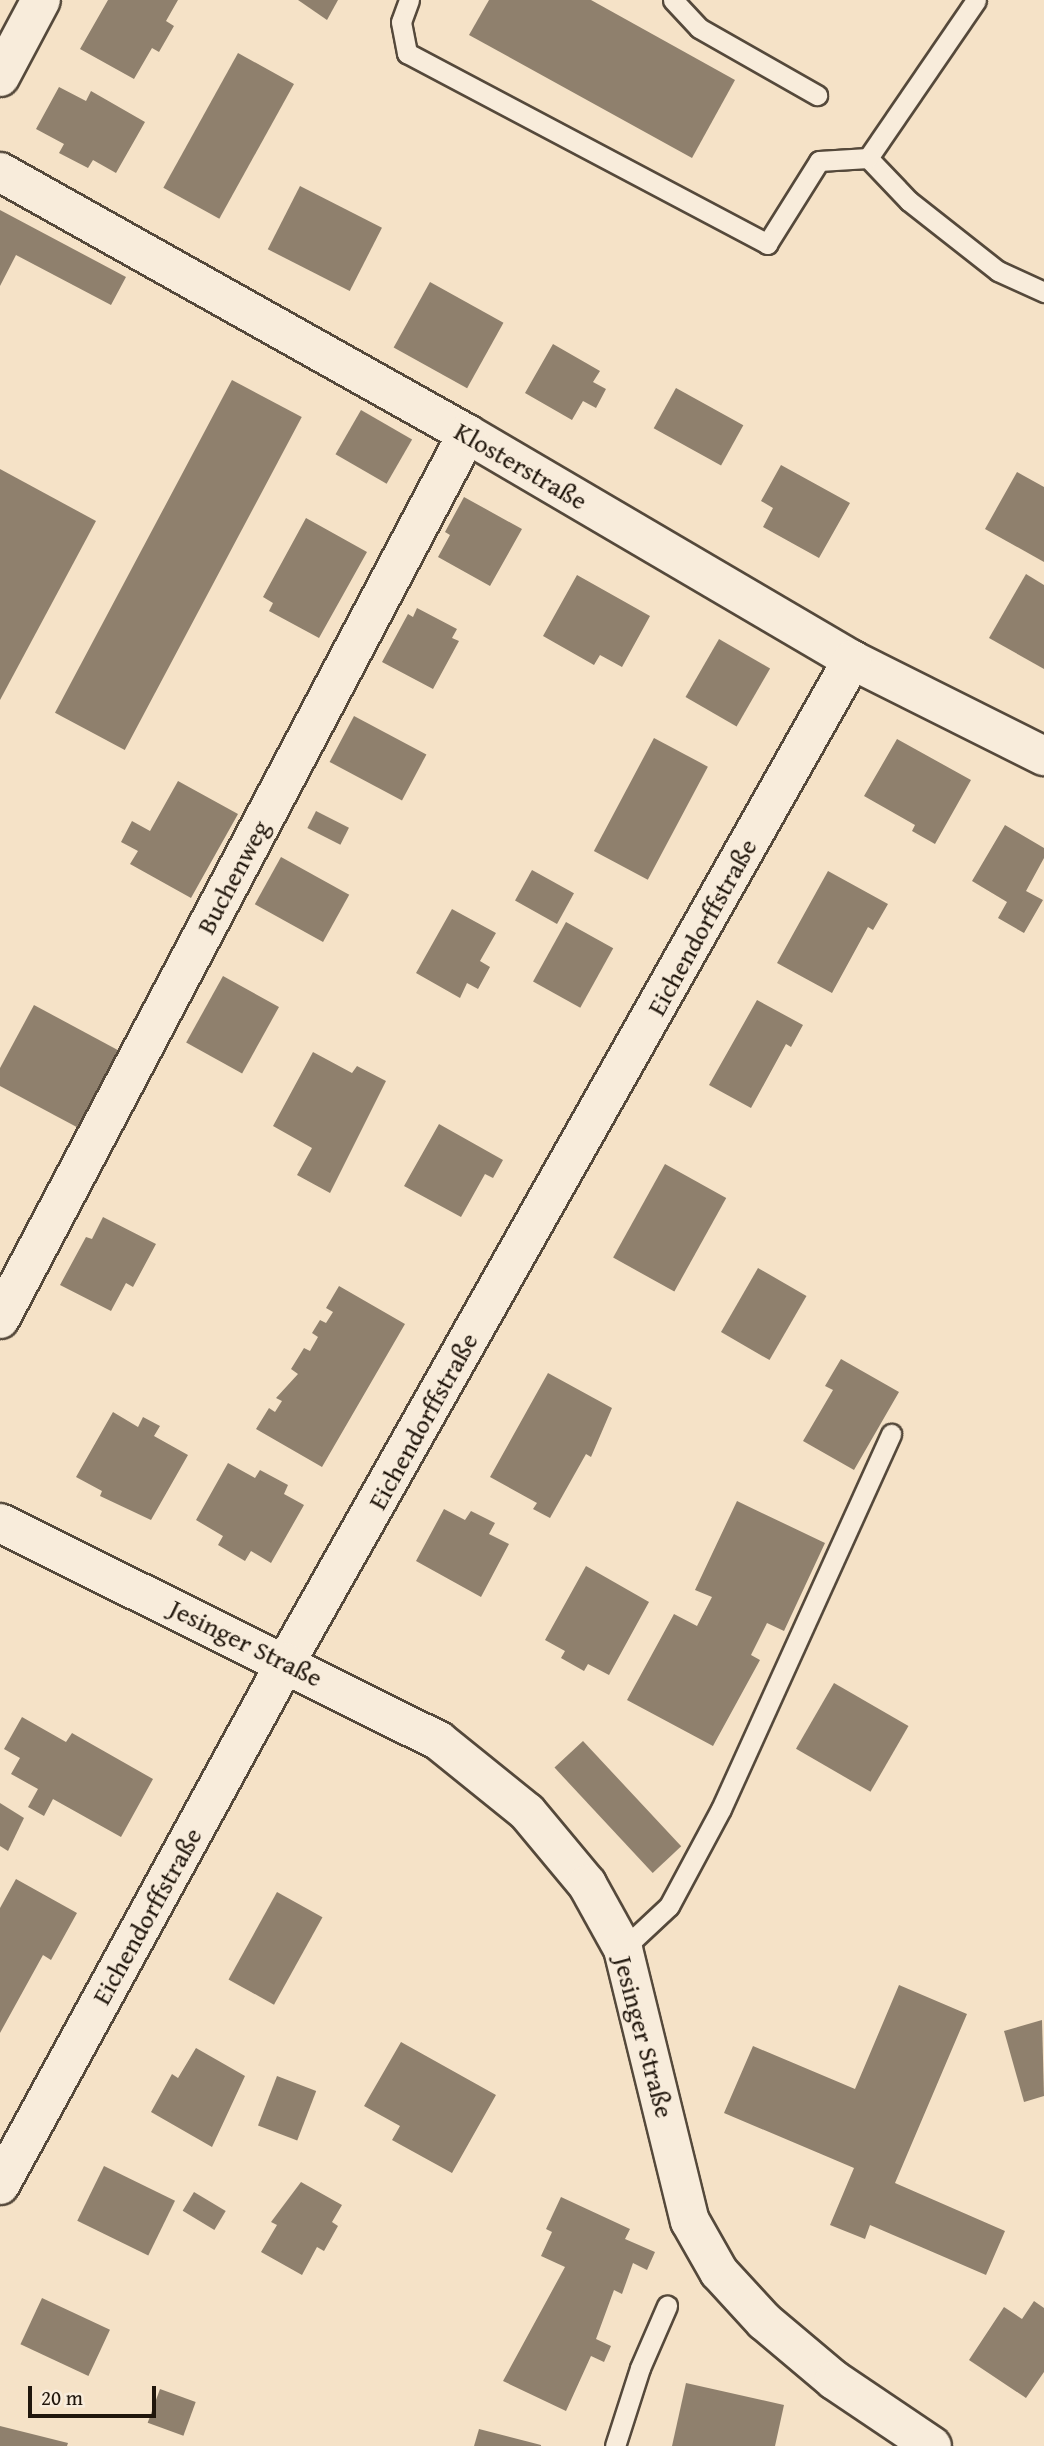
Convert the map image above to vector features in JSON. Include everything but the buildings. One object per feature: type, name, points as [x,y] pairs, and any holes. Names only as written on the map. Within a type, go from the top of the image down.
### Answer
[{"type":"street","points":[[0,77],[41,0]]},
{"type":"street","name":"Klosterstraße","points":[[0,172],[467,434],[852,660],[1044,756]]},
{"type":"street","name":"Buchenweg","points":[[0,1319],[467,434]]},
{"type":"street","name":"Eichendorffstraße","points":[[0,2185],[286,1662],[852,660]]},
{"type":"street","name":"Jesinger Straße","points":[[0,1523],[286,1662],[439,1741],[527,1812],[587,1884],[623,1949],[690,2221],[719,2272],[764,2321],[834,2381],[932,2446]]},
{"type":"lane","points":[[409,0],[401,22],[407,53],[767,244],[819,161],[867,158],[909,201],[998,271],[1044,292]]},
{"type":"lane","points":[[673,0],[699,28],[817,95]]},
{"type":"lane","points":[[867,158],[976,0]]},
{"type":"lane","points":[[623,1949],[669,1906],[721,1809],[891,1434]]},
{"type":"lane","points":[[615,2446],[640,2368],[667,2306]]}]
